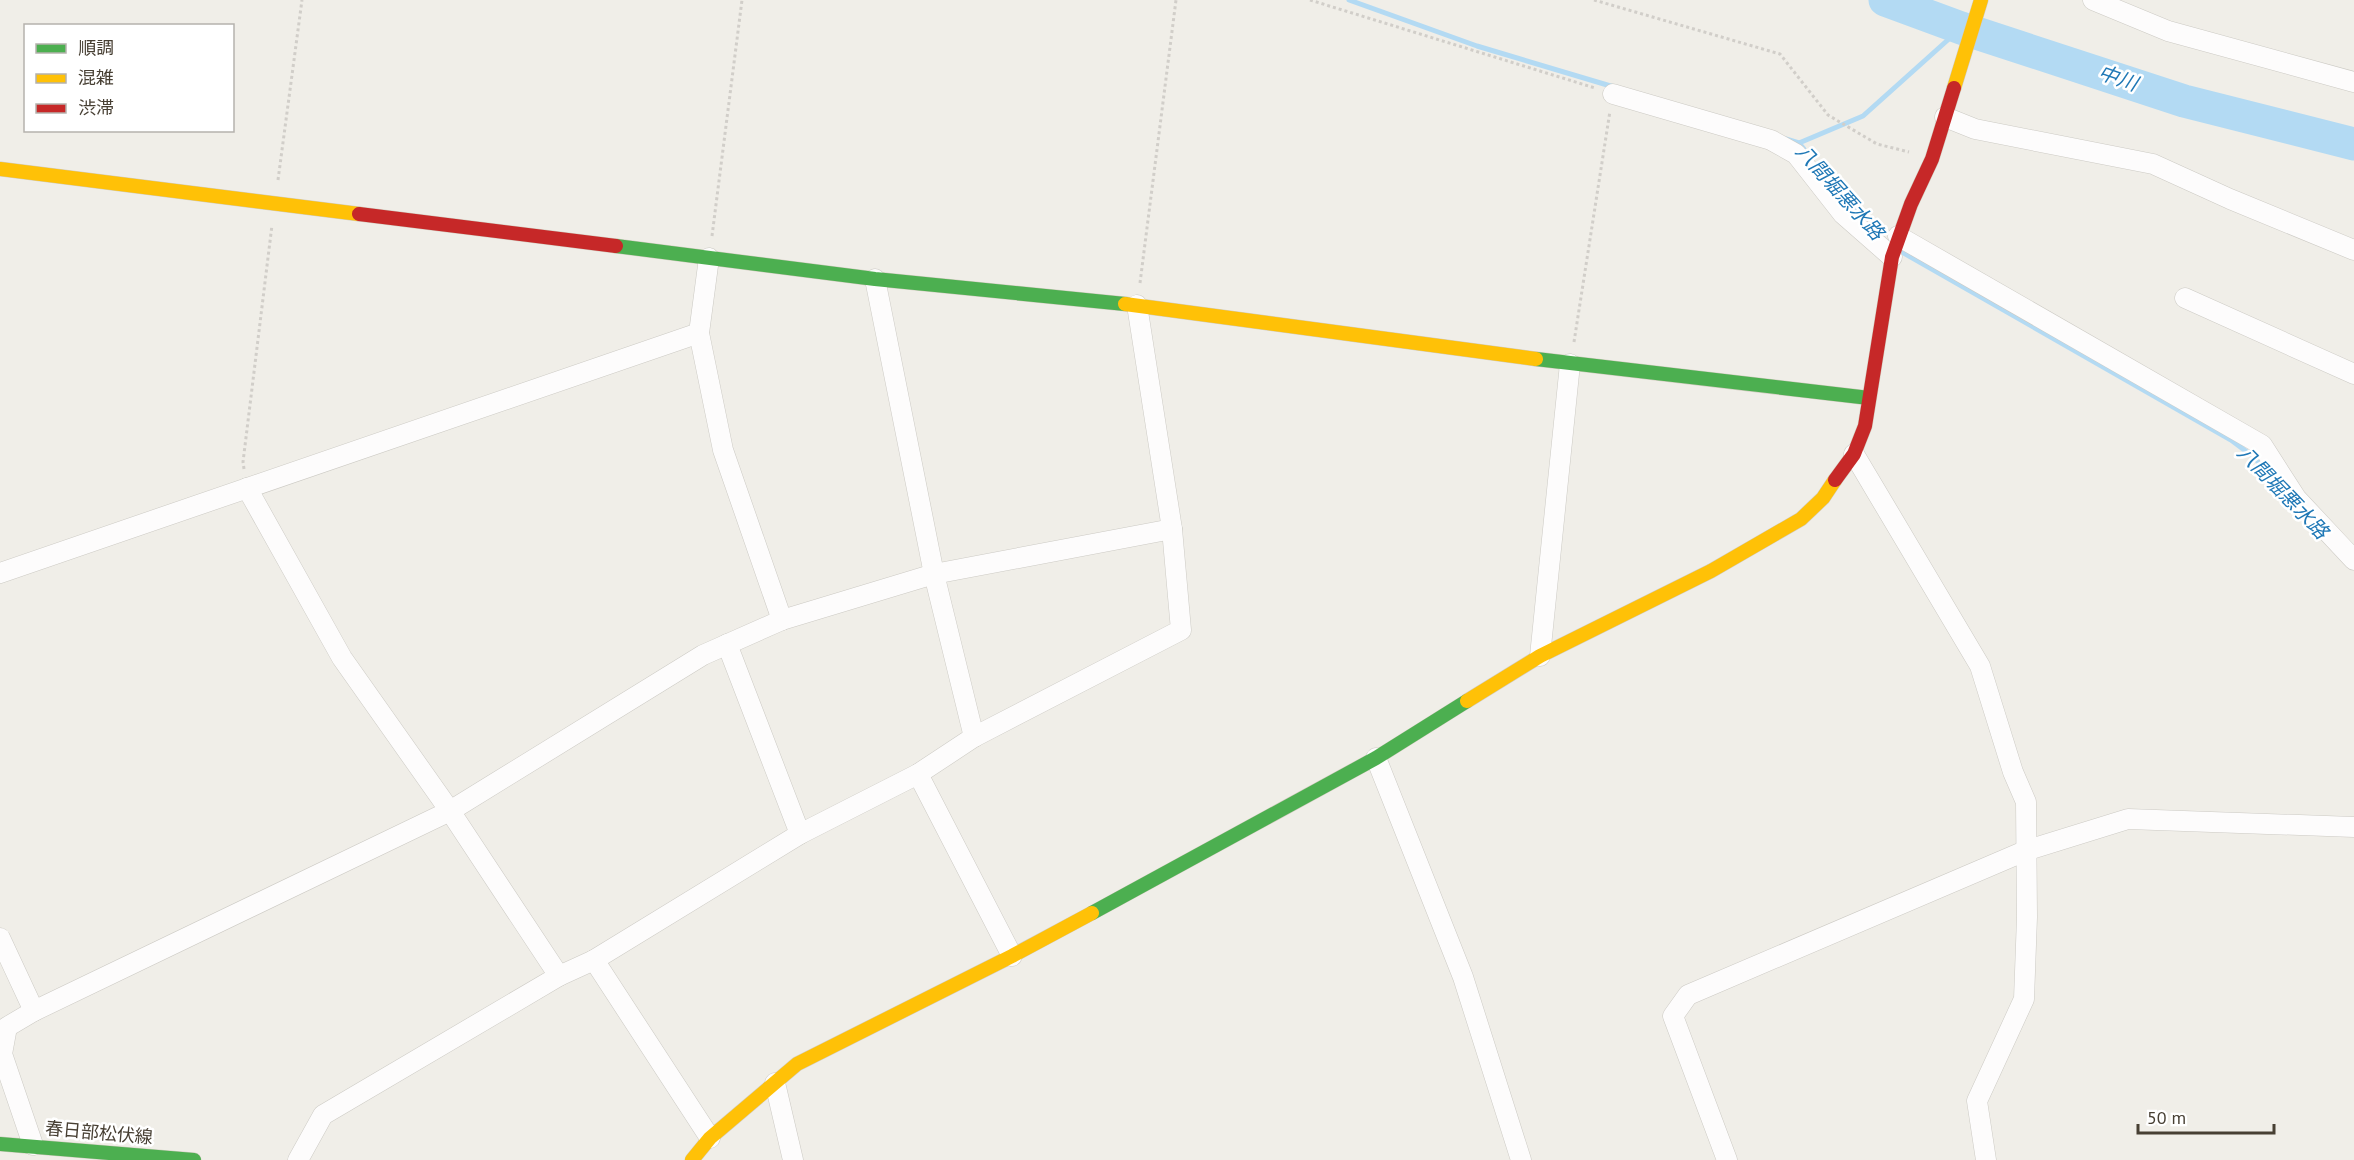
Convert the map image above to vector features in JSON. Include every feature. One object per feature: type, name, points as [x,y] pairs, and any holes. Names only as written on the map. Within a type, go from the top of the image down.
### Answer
[{"type":"street","points":[[692,1160],[710,1138],[797,1064],[1012,956],[1376,758],[1540,656],[1711,571],[1801,519],[1823,498],[1854,454],[1865,426],[1892,257],[1898,236],[1932,159],[1981,0]]},
{"type":"street","points":[[2093,0],[2168,31],[2354,82]]},
{"type":"street","points":[[1613,94],[1771,140],[1796,154],[1844,214],[1892,257]]},
{"type":"street","points":[[1945,117],[1975,129],[2153,164],[2230,200],[2354,250]]},
{"type":"street","points":[[0,169],[875,279],[1137,305],[1570,364],[1869,398]]},
{"type":"street","points":[[1898,236],[2262,445],[2296,498],[2354,560]]},
{"type":"street","points":[[709,258],[699,333],[723,450],[782,620]]},
{"type":"street","points":[[875,279],[934,574],[974,737]]},
{"type":"street","points":[[2185,298],[2354,374]]},
{"type":"street","points":[[298,1160],[323,1115],[559,976],[594,960],[800,834],[918,774],[974,737],[1181,630],[1172,529],[1137,305]]},
{"type":"street","points":[[0,573],[699,333]]},
{"type":"street","points":[[1540,656],[1570,364]]},
{"type":"street","points":[[1854,454],[1980,666],[2013,772],[2026,802],[2027,917],[2024,999],[1977,1101],[1986,1160]]},
{"type":"street","points":[[247,488],[329,638],[450,811],[559,976]]},
{"type":"street","points":[[33,1145],[2,1054],[7,1027],[34,1011],[450,811],[704,655],[782,620],[934,574],[1172,529]]},
{"type":"street","points":[[727,644],[800,834]]},
{"type":"street","points":[[1376,758],[1462,977],[1521,1160]]},
{"type":"street","points":[[918,774],[1012,956]]},
{"type":"street","points":[[1727,1160],[1673,1016],[1688,995],[2025,851],[2128,819],[2354,827]]},
{"type":"street","points":[[0,938],[34,1011]]},
{"type":"street","points":[[594,960],[710,1138]]},
{"type":"street","points":[[775,1083],[793,1160]]},
{"type":"street","name":"春日部松伏線","points":[[0,1144],[194,1160]]},
{"type":"path","points":[[247,488],[243,462],[302,0]]},
{"type":"path","points":[[709,258],[742,0]]},
{"type":"path","points":[[1137,305],[1176,0]]},
{"type":"path","points":[[1310,0],[1613,94],[1570,364]]},
{"type":"path","points":[[1594,0],[1780,54],[1828,115],[1877,144],[1932,159]]},
{"type":"waterway","name":"八間堀悪水路","points":[[1349,0],[1477,46],[1614,87]]},
{"type":"waterway","name":"中川","points":[[1885,0],[1961,28],[2184,101],[2354,144]]},
{"type":"waterway","points":[[1799,143],[1863,116],[1960,29]]},
{"type":"waterway","name":"八間堀悪水路","points":[[1786,139],[1799,143],[1804,149]]},
{"type":"waterway","name":"八間堀悪水路","points":[[1817,166],[1859,216]]},
{"type":"waterway","name":"八間堀悪水路","points":[[1902,252],[2231,440],[2255,458],[2274,480]]},
{"type":"traffic: fast","points":[[616,246],[875,279],[1125,304]]},
{"type":"traffic: fast","points":[[1536,359],[1869,398]]},
{"type":"traffic: fast","points":[[1092,913],[1376,758],[1467,701]]},
{"type":"traffic: fast","points":[[0,1144],[194,1160]]},
{"type":"traffic: slow","points":[[1954,88],[1981,0]]},
{"type":"traffic: slow","points":[[0,169],[359,214]]},
{"type":"traffic: slow","points":[[1125,304],[1536,359]]},
{"type":"traffic: slow","points":[[1467,701],[1540,656],[1711,571],[1801,519],[1823,498],[1835,480]]},
{"type":"traffic: slow","points":[[692,1160],[710,1138],[797,1064],[1012,956],[1092,913]]},
{"type":"traffic: jam","points":[[1835,480],[1854,454],[1865,426],[1892,257],[1911,204],[1932,159],[1954,88]]},
{"type":"traffic: jam","points":[[359,214],[616,246]]}]
